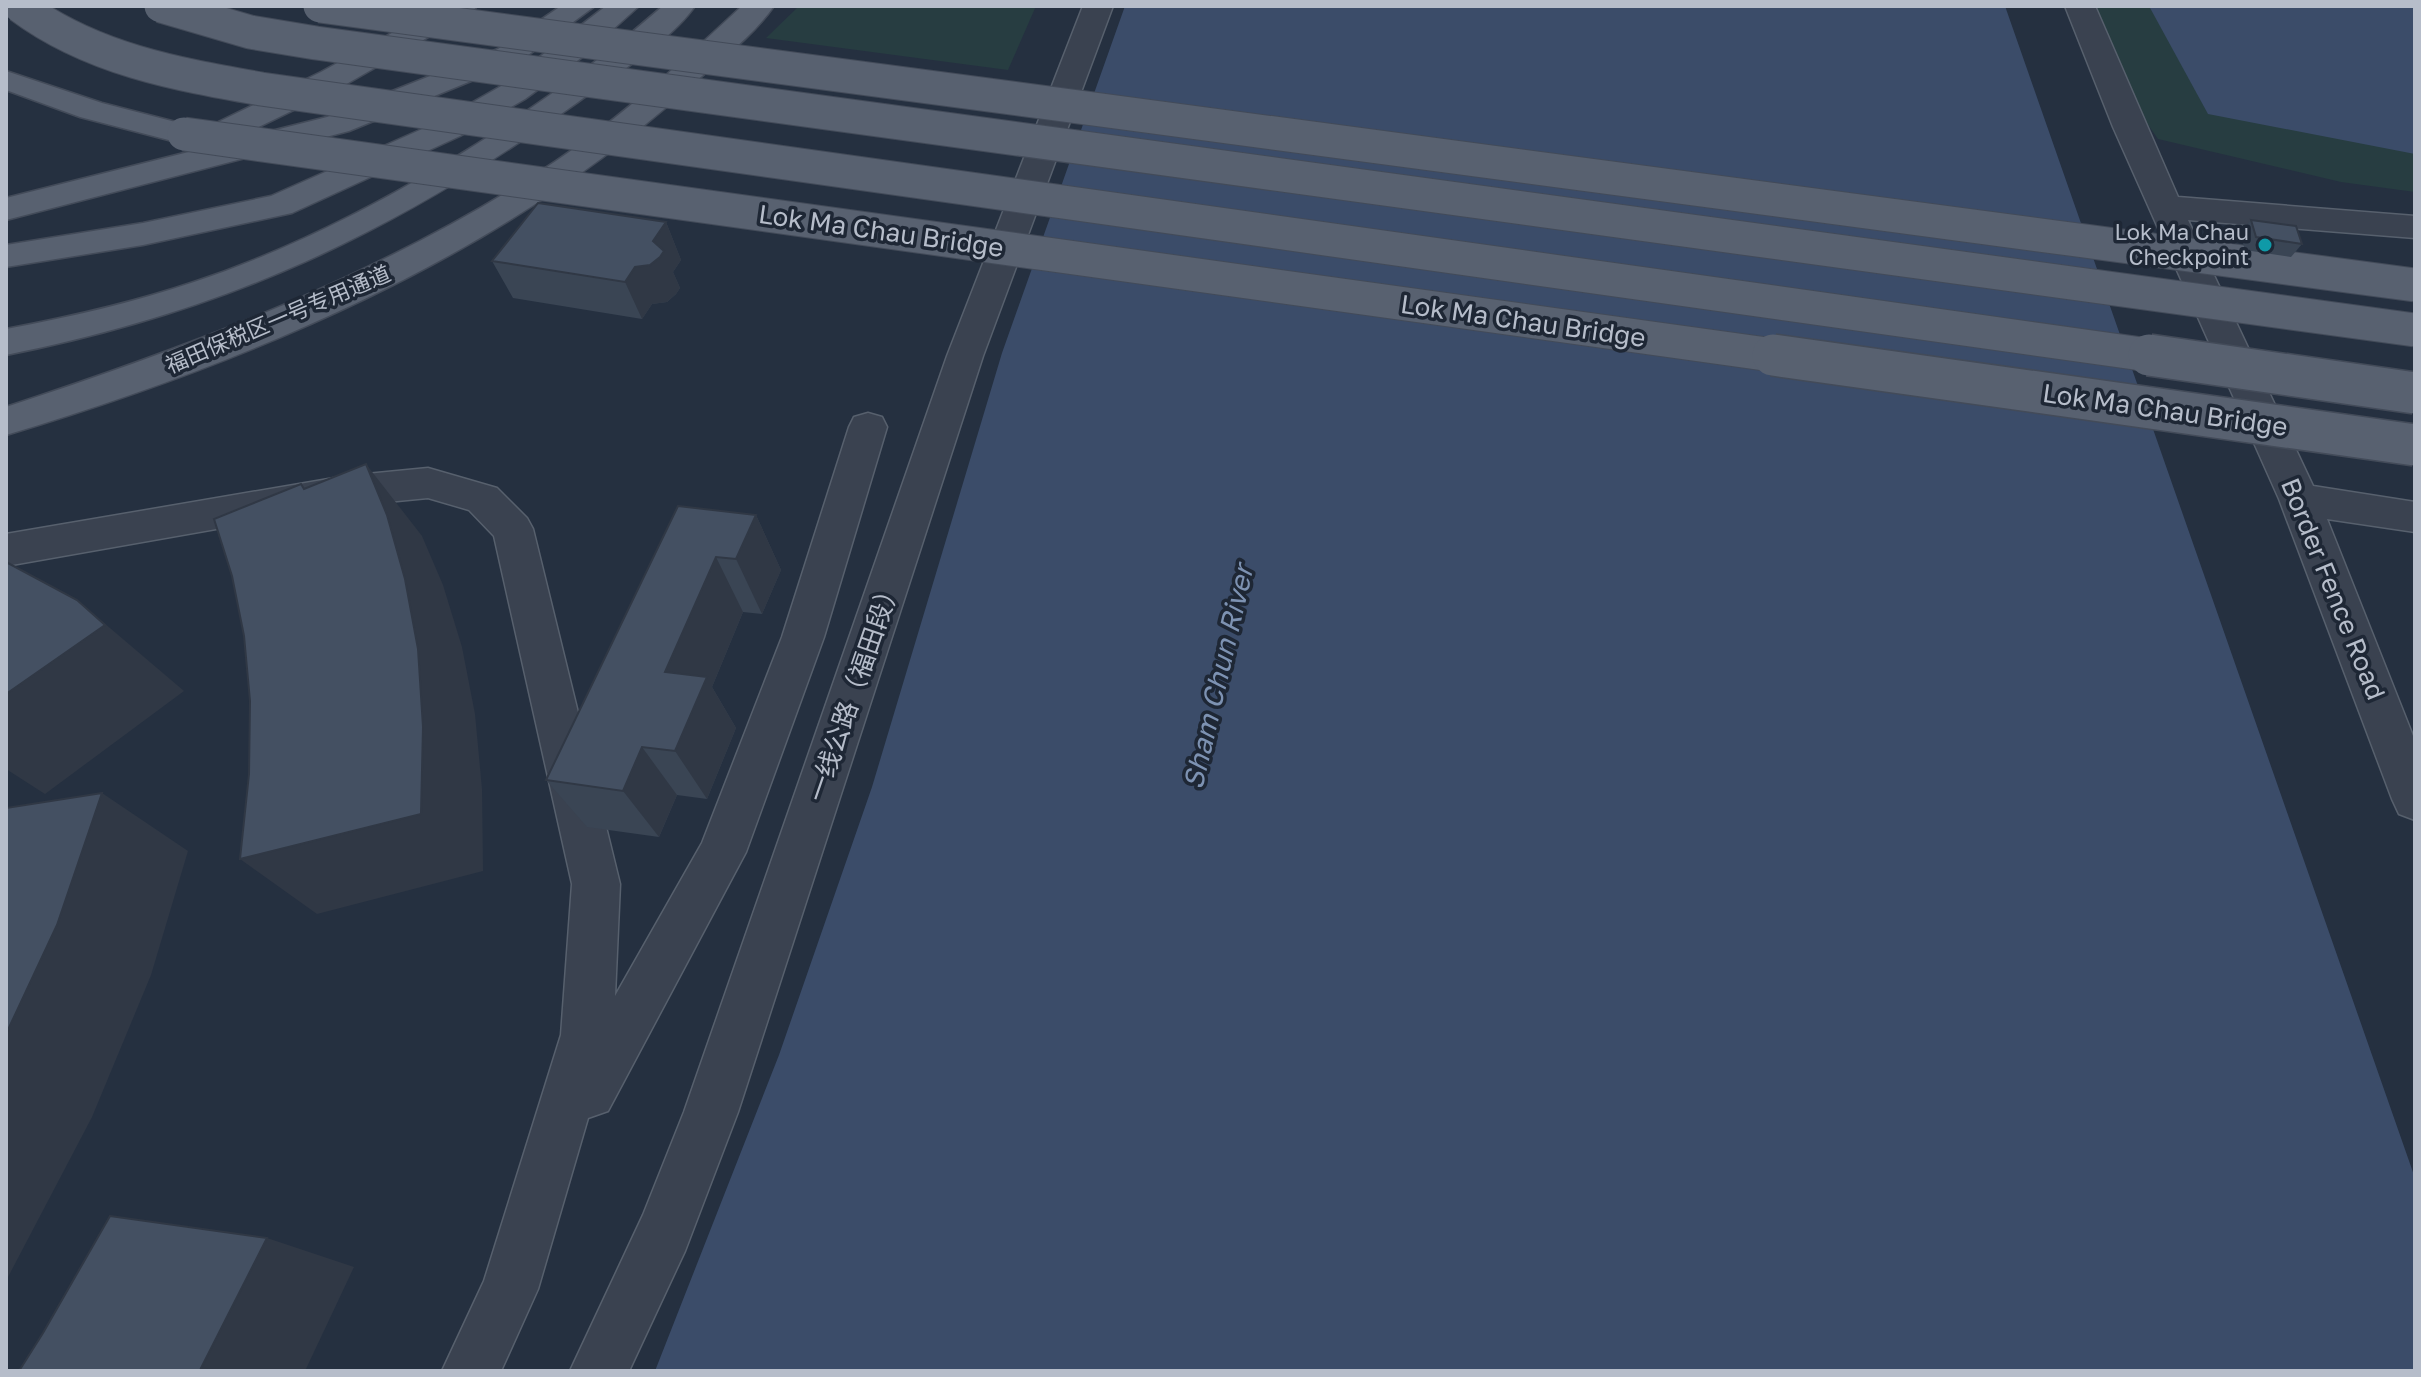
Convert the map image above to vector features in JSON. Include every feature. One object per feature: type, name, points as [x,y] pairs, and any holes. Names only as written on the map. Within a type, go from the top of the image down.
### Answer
[{"type":"main road","name":"Lok Ma Chau Bridge","points":[[20,6],[37,21],[80,43],[196,77],[2415,393]]},
{"type":"main road","points":[[161,6],[250,32],[704,97],[2415,330]]},
{"type":"main road","points":[[320,6],[744,25],[2415,285]]},
{"type":"main road","points":[[18,206],[171,155],[246,123],[462,6]]},
{"type":"main road","points":[[18,206],[338,124],[509,55],[580,6]]},
{"type":"main road","points":[[6,256],[143,234],[280,205],[409,148],[514,92],[570,52],[624,6]]},
{"type":"main road","points":[[582,84],[648,6]]},
{"type":"main road","points":[[582,84],[680,6]]},
{"type":"main road","name":"福田保税区一号专用通道","points":[[6,421],[107,388],[248,335],[350,293],[426,254],[570,166],[649,106],[744,25]]},
{"type":"main road","points":[[6,80],[91,110],[184,134]]},
{"type":"main road","name":"福田保税区一号专用通道","points":[[6,342],[172,304],[301,256],[417,193],[582,84]]},
{"type":"main road","points":[[6,107],[184,134]]},
{"type":"main road","name":"Lok Ma Chau Bridge","points":[[184,134],[2415,445]]},
{"type":"street","name":"一线公路（福田段）","points":[[599,1371],[665,1231],[711,1112],[965,356],[1098,6]]},
{"type":"street","name":"Border Fence Road","points":[[2080,6],[2165,207],[2299,499],[2415,799]]},
{"type":"street","points":[[2165,207],[2415,227]]},
{"type":"street","points":[[548,1164],[722,852],[803,637],[868,427]]},
{"type":"street","points":[[6,550],[346,491],[428,483],[483,499],[513,529],[596,884],[587,1035],[510,1289],[471,1371]]},
{"type":"street","points":[[2299,499],[2415,517]]},
{"type":"street","points":[[803,637],[870,642]]},
{"type":"green space","points":[[799,6],[1036,6],[1008,70],[766,38]]},
{"type":"green space","points":[[2065,6],[2415,6],[2415,192],[2341,182],[2158,139]]},
{"type":"water","name":"Sham Chun River","points":[[1125,6],[2005,6],[2415,1178],[2415,1371],[655,1371],[779,1055],[872,787],[1002,353]]},
{"type":"water","points":[[2149,6],[2415,6],[2415,154],[2208,114]]},
{"type":"building","points":[[538,203],[666,222],[653,241],[664,251],[650,265],[635,267],[625,282],[492,261]]},
{"type":"building","points":[[2251,220],[2296,226],[2302,244],[2256,237]]},
{"type":"building","points":[[366,464],[387,515],[405,579],[418,649],[423,727],[421,814],[240,859],[249,774],[250,701],[244,636],[232,576],[214,519],[301,484],[304,489]]},
{"type":"building","points":[[678,506],[756,515],[736,559],[716,557],[665,672],[707,677],[675,751],[642,747],[623,791],[546,780]]},
{"type":"building","points":[[6,562],[77,600],[105,625],[6,694]]},
{"type":"building","points":[[102,793],[57,925],[6,1034],[6,808]]},
{"type":"building","points":[[110,1216],[267,1238],[201,1368],[215,1371],[19,1371]]},
{"type":"place","name":"Lok Ma Chau Checkpoint","points":[[2265,245]]}]
